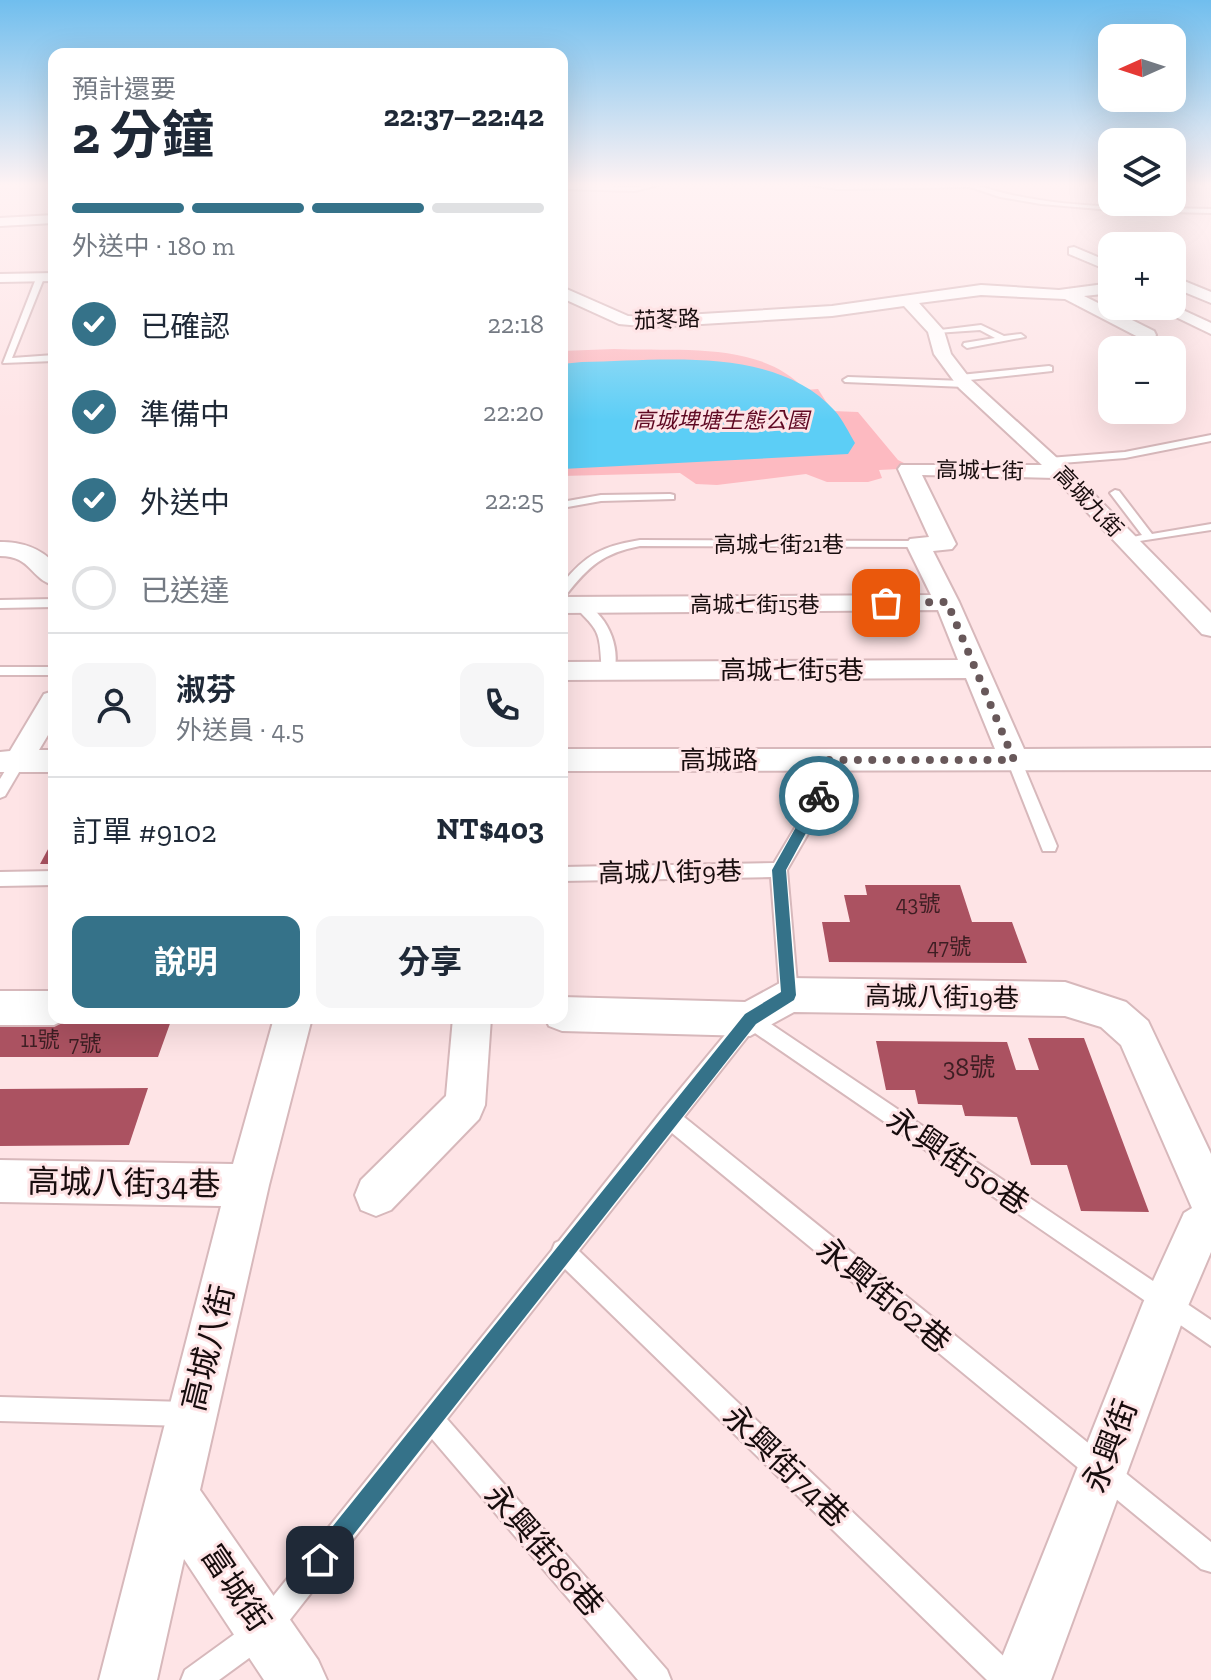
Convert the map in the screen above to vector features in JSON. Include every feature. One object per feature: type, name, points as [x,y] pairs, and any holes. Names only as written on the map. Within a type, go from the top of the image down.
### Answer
[{"type":"street","points":[[1186,276],[1194,274]]},
{"type":"street","points":[[0,278],[47,278]]},
{"type":"street","points":[[1186,286],[1211,298]]},
{"type":"street","name":"茄苳路","points":[[568,295],[625,321],[652,322],[832,311],[981,290],[1068,294],[1098,290]]},
{"type":"street","points":[[1068,294],[1148,335]]},
{"type":"street","name":"高城九街","points":[[908,301],[936,331],[943,354],[963,381],[1055,466],[1211,628]]},
{"type":"street","points":[[1186,318],[1211,329]]},
{"type":"street","name":"高城七街","points":[[918,544],[944,544],[908,469],[1055,466]]},
{"type":"street","points":[[918,544],[947,602],[1014,760]]},
{"type":"street","points":[[0,549],[29,552],[37,556],[48,570]]},
{"type":"street","name":"高城七街15巷","points":[[568,601],[947,602]]},
{"type":"street","name":"高城七街5巷","points":[[568,671],[976,669]]},
{"type":"street","points":[[9,762],[48,709]]},
{"type":"street","name":"高城路","points":[[568,760],[1211,759]]},
{"type":"street","points":[[9,762],[48,761]]},
{"type":"street","points":[[568,1014],[750,1019],[789,995]]},
{"type":"street","name":"高城八街19巷","points":[[789,995],[1065,999],[1113,1014],[1135,1033],[1211,1202]]},
{"type":"street","points":[[0,1008],[48,1008]]},
{"type":"street","name":"高城八街","points":[[128,1680],[248,1185],[291,1024]]},
{"type":"street","points":[[376,1195],[465,1105],[472,1024]]},
{"type":"street","name":"高城八街34巷","points":[[0,1181],[248,1185]]},
{"type":"street","name":"永興街","points":[[1022,1680],[1166,1303],[1199,1228],[1211,1222]]},
{"type":"street","name":"富城街","points":[[174,1497],[298,1680]]},
{"type":"lane","points":[[47,278],[6,361],[48,358]]},
{"type":"lane","points":[[936,331],[981,327],[1003,339]]},
{"type":"lane","points":[[967,345],[1021,337]]},
{"type":"lane","points":[[848,380],[963,381],[1049,369]]},
{"type":"lane","points":[[1055,466],[1211,438]]},
{"type":"lane","points":[[1115,493],[1149,537]]},
{"type":"lane","points":[[568,504],[601,498],[670,497]]},
{"type":"lane","points":[[1126,541],[1211,527]]},
{"type":"lane","name":"高城七街21巷","points":[[568,601],[581,568],[605,549],[640,543],[918,544]]},
{"type":"lane","points":[[568,601],[598,616],[606,633],[609,671]]},
{"type":"lane","points":[[0,604],[48,603]]},
{"type":"lane","points":[[0,671],[48,671]]},
{"type":"lane","points":[[789,995],[779,870],[819,801],[822,760]]},
{"type":"lane","points":[[1014,760],[1049,846]]},
{"type":"lane","points":[[0,792],[9,762]]},
{"type":"lane","name":"高城八街9巷","points":[[568,874],[779,870]]},
{"type":"lane","points":[[0,879],[48,878]]},
{"type":"lane","points":[[195,1680],[264,1630],[750,1019]]},
{"type":"lane","name":"永興街50巷","points":[[750,1019],[1211,1334]]},
{"type":"lane","name":"永興街62巷","points":[[669,1118],[1211,1559]]},
{"type":"lane","name":"永興街74巷","points":[[563,1251],[1008,1680]]},
{"type":"lane","points":[[0,1409],[192,1414]]},
{"type":"lane","name":"永興街86巷","points":[[431,1419],[657,1680]]},
{"type":"green space","name":"高城埤塘生態公園","points":[[689,350],[741,356],[765,363],[787,374],[805,390],[818,389],[832,411],[858,412],[898,460],[908,465],[899,469],[879,470],[882,478],[868,482],[827,482],[806,474],[717,485],[696,484],[680,473],[568,476],[568,351]]},
{"type":"water","name":"高城埤塘生態公園","points":[[682,360],[750,366],[782,375],[811,390],[835,411],[855,443],[848,454],[568,469],[568,363]]},
{"type":"building","points":[[48,849],[48,864],[40,864]]},
{"type":"building","points":[[865,885],[960,885],[972,922],[1012,922],[1027,963],[829,962],[822,922],[850,922],[844,895],[867,895]]},
{"type":"building","points":[[0,1011],[48,1011],[48,1024],[170,1024],[158,1057],[0,1057]]},
{"type":"building","points":[[1028,1038],[1084,1038],[1149,1212],[1081,1211],[1067,1165],[1031,1165],[1017,1117],[965,1116],[962,1105],[918,1104],[915,1090],[886,1090],[876,1041],[1007,1042],[1016,1070],[1039,1070]]},
{"type":"building","points":[[148,1088],[129,1145],[0,1146],[0,1089]]},
{"type":"way so far","points":[[819,796],[822,760],[1014,760],[947,602],[886,603]]},
{"type":"route","points":[[320,1560],[750,1019],[789,995],[779,870],[819,796]]}]
